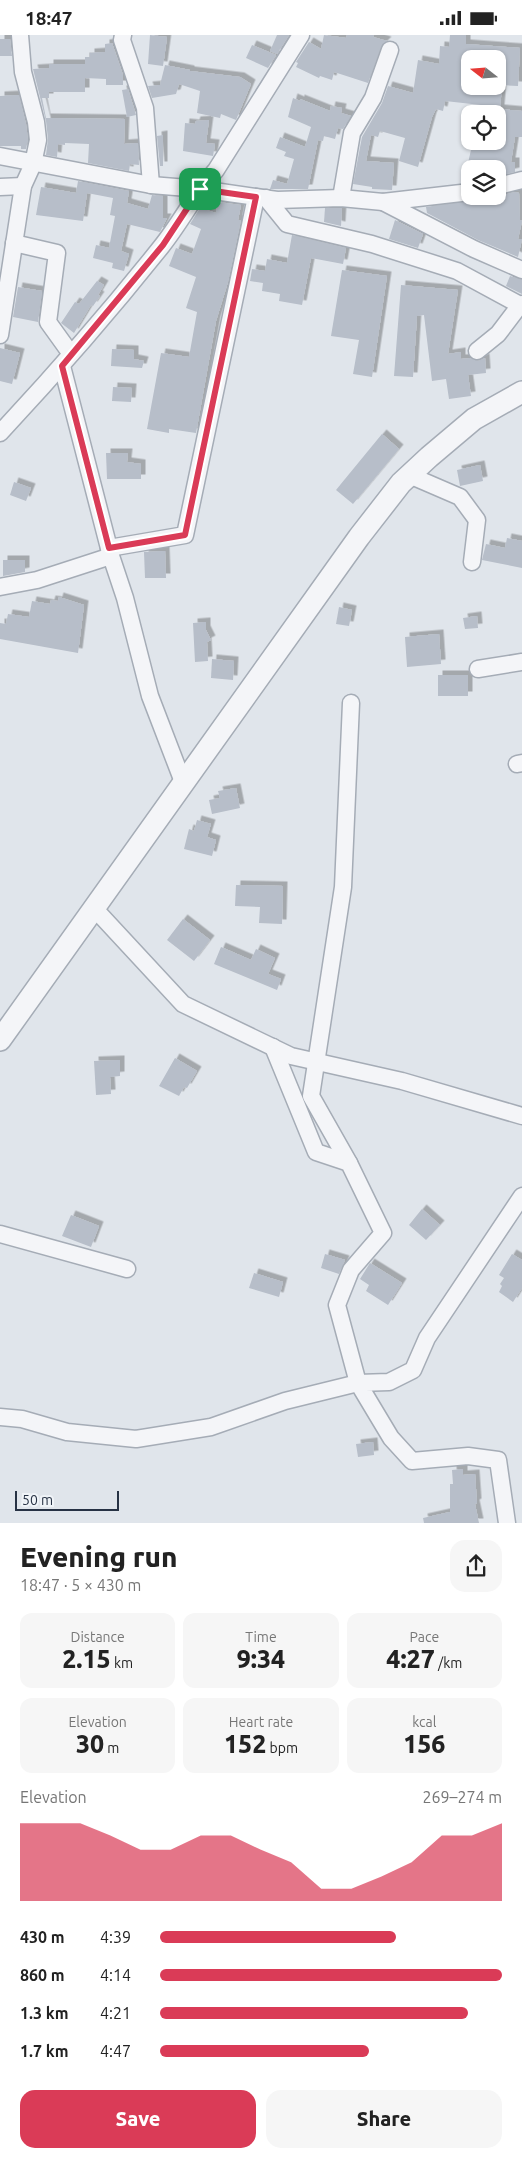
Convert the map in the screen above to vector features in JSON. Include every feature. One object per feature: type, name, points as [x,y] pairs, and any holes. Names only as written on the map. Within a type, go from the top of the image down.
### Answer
[{"type":"street","points":[[0,335],[24,186],[33,164],[38,139],[36,122],[22,72],[20,35]]},
{"type":"street","points":[[123,35],[122,40],[145,108],[150,185]]},
{"type":"street","points":[[0,433],[67,360],[163,245],[200,189],[216,170],[301,35]]},
{"type":"street","points":[[341,198],[352,133],[374,98],[390,50]]},
{"type":"street","points":[[0,156],[33,164],[150,185],[200,189],[278,200],[341,198],[383,202],[461,193]]},
{"type":"street","points":[[506,184],[522,180]]},
{"type":"street","points":[[0,187],[24,186]]},
{"type":"street","points":[[261,198],[286,224],[372,244],[457,271],[521,305],[498,334],[477,351]]},
{"type":"street","points":[[0,587],[46,577],[110,552],[185,535],[261,198]]},
{"type":"street","points":[[383,202],[474,249],[522,270]]},
{"type":"street","points":[[14,243],[58,253],[48,322],[67,360],[110,552],[125,598],[150,696],[184,782]]},
{"type":"street","points":[[0,1040],[358,537],[401,483],[474,419],[522,392]]},
{"type":"street","points":[[409,475],[460,497],[477,520],[472,562]]},
{"type":"street","points":[[478,669],[522,662]]},
{"type":"street","points":[[351,703],[343,887],[312,1096],[349,1163],[383,1233],[350,1270],[337,1305],[358,1383],[391,1438],[412,1461],[468,1456],[498,1460],[507,1523]]},
{"type":"street","points":[[94,908],[183,1004],[291,1056],[402,1081],[522,1116]]},
{"type":"street","points":[[273,1047],[316,1152],[349,1163]]},
{"type":"street","points":[[0,1417],[22,1419],[67,1432],[136,1439],[211,1427],[285,1401],[358,1383],[389,1382],[413,1370],[427,1338],[522,1196]]},
{"type":"street","points":[[0,1234],[127,1269]]},
{"type":"building","points":[[150,35],[167,37],[163,66],[148,64]]},
{"type":"building","points":[[277,35],[289,35],[277,54],[270,51]]},
{"type":"building","points":[[324,35],[346,38],[347,35],[374,35],[373,37],[387,41],[381,47],[368,83],[334,72],[332,80],[320,76],[319,78],[296,67],[298,63],[296,62],[309,42],[321,49]]},
{"type":"building","points":[[450,35],[466,35],[466,44],[520,48],[518,86],[506,85],[506,50],[461,50],[461,95],[501,95],[500,105],[445,101],[443,111],[436,109],[432,117],[418,167],[399,161],[405,138],[380,131],[378,137],[371,135],[366,161],[394,163],[392,190],[372,189],[372,187],[353,184],[362,137],[382,103],[388,86],[413,93],[418,60],[439,64],[440,46],[449,47]]},
{"type":"building","points":[[0,39],[10,39],[12,56],[0,56]]},
{"type":"building","points":[[112,43],[123,75],[123,85],[106,85],[106,79],[85,78],[85,92],[49,92],[49,98],[42,98],[46,118],[125,119],[124,144],[138,143],[139,165],[130,164],[129,171],[88,163],[89,144],[58,144],[57,157],[46,155],[48,139],[46,121],[33,69],[49,68],[49,64],[85,64],[85,57],[90,57],[90,53],[105,52],[105,44]]},
{"type":"building","points":[[252,45],[276,55],[268,68],[246,58]]},
{"type":"building","points":[[165,65],[190,71],[240,77],[251,84],[236,120],[221,114],[220,118],[197,113],[200,91],[179,84],[176,94],[152,98],[148,86],[160,85]]},
{"type":"building","points":[[128,89],[136,115],[127,117],[122,90]]},
{"type":"building","points":[[19,95],[26,124],[28,140],[26,149],[21,149],[21,146],[0,146],[0,96]]},
{"type":"building","points":[[293,98],[330,111],[331,106],[342,108],[341,113],[351,116],[343,129],[338,128],[335,139],[324,136],[323,141],[318,140],[308,189],[270,189],[273,180],[287,184],[294,159],[284,156],[286,152],[276,148],[280,137],[305,147],[311,127],[288,117]]},
{"type":"building","points":[[506,110],[522,111],[522,137],[515,137],[511,162],[515,162],[515,172],[506,174],[506,160],[469,160],[471,150],[506,150]]},
{"type":"building","points":[[209,120],[206,143],[215,144],[213,156],[183,151],[185,123],[195,124],[196,121]]},
{"type":"building","points":[[163,135],[163,166],[160,166],[157,136]]},
{"type":"building","points":[[78,181],[129,191],[127,203],[148,209],[152,195],[163,196],[163,218],[167,218],[160,232],[127,224],[121,251],[129,254],[124,271],[112,268],[113,263],[93,258],[96,245],[109,248],[115,216],[110,215],[113,198],[87,193],[83,221],[36,215],[41,187],[76,193]]},
{"type":"building","points":[[519,193],[520,220],[522,221],[518,239],[522,239],[518,257],[478,240],[427,213],[426,207],[461,202],[461,205],[506,205],[506,194]]},
{"type":"building","points":[[218,202],[241,205],[238,220],[241,220],[228,282],[216,321],[196,433],[169,429],[169,433],[147,429],[161,353],[189,357],[197,312],[186,308],[196,277],[169,266],[176,248],[192,254],[201,229],[190,224],[200,208],[216,213]]},
{"type":"building","points":[[325,208],[342,208],[341,226],[324,222]]},
{"type":"building","points":[[395,220],[423,234],[418,248],[389,239]]},
{"type":"building","points":[[292,235],[346,248],[343,264],[311,258],[302,305],[279,301],[280,294],[262,291],[263,283],[250,281],[252,269],[265,271],[267,259],[287,263]]},
{"type":"building","points":[[342,270],[387,276],[372,377],[353,374],[359,340],[331,336]]},
{"type":"building","points":[[510,276],[522,280],[522,294],[506,286]]},
{"type":"building","points":[[97,281],[104,285],[98,295],[100,296],[93,306],[91,305],[74,333],[61,323],[75,302],[79,304]]},
{"type":"building","points":[[401,285],[458,290],[448,354],[461,352],[461,359],[470,358],[478,361],[485,358],[486,373],[468,375],[471,396],[449,399],[446,379],[432,381],[424,315],[417,316],[413,377],[394,376]]},
{"type":"building","points":[[18,287],[42,291],[38,322],[13,317]]},
{"type":"building","points":[[0,348],[20,353],[12,384],[0,381]]},
{"type":"building","points":[[112,349],[134,350],[134,359],[144,361],[142,368],[111,366]]},
{"type":"building","points":[[113,387],[132,388],[131,402],[112,401]]},
{"type":"building","points":[[382,434],[399,449],[353,504],[336,490]]},
{"type":"building","points":[[106,453],[128,453],[127,462],[141,464],[141,479],[107,479]]},
{"type":"building","points":[[480,465],[483,481],[460,486],[457,470]]},
{"type":"building","points":[[14,482],[31,488],[26,501],[10,495]]},
{"type":"building","points":[[507,538],[522,541],[522,568],[482,560],[486,544],[505,548]]},
{"type":"building","points":[[165,551],[166,578],[145,578],[144,552]]},
{"type":"building","points":[[3,560],[25,560],[25,572],[3,576]]},
{"type":"building","points":[[59,597],[84,605],[78,653],[0,639],[0,623],[6,624],[8,614],[29,617],[32,601],[50,604],[51,600],[58,601]]},
{"type":"building","points":[[339,607],[352,610],[349,626],[336,624]]},
{"type":"building","points":[[477,616],[478,628],[465,629],[463,618]]},
{"type":"building","points":[[206,622],[206,630],[211,640],[207,642],[208,661],[195,662],[193,623]]},
{"type":"building","points":[[439,634],[441,664],[407,667],[405,637]]},
{"type":"building","points":[[212,659],[234,661],[233,680],[211,678]]},
{"type":"building","points":[[438,675],[468,675],[468,696],[438,696]]},
{"type":"building","points":[[236,788],[240,808],[212,814],[209,800],[220,798],[218,791]]},
{"type":"building","points":[[197,820],[211,824],[207,837],[216,840],[212,856],[184,849],[189,829],[194,831]]},
{"type":"building","points":[[236,885],[283,886],[282,924],[259,923],[260,907],[235,906]]},
{"type":"building","points":[[183,919],[210,940],[194,961],[167,940]]},
{"type":"building","points":[[221,947],[251,960],[256,949],[275,958],[268,974],[281,979],[277,990],[214,964]]},
{"type":"building","points":[[175,1058],[197,1071],[187,1088],[184,1087],[179,1096],[159,1086]]},
{"type":"building","points":[[120,1060],[120,1076],[110,1077],[111,1094],[96,1095],[94,1061]]},
{"type":"building","points":[[422,1209],[440,1225],[426,1240],[409,1225]]},
{"type":"building","points":[[71,1215],[99,1226],[91,1247],[62,1236]]},
{"type":"building","points":[[325,1254],[345,1260],[339,1274],[321,1268]]},
{"type":"building","points":[[512,1254],[522,1260],[522,1288],[513,1302],[499,1292],[502,1286],[500,1284],[504,1278],[499,1275]]},
{"type":"building","points":[[370,1263],[402,1283],[388,1305],[366,1291],[369,1285],[360,1279]]},
{"type":"building","points":[[254,1273],[283,1282],[279,1297],[249,1288]]},
{"type":"building","points":[[373,1442],[374,1455],[358,1457],[356,1444]]},
{"type":"building","points":[[463,1469],[463,1475],[475,1474],[477,1503],[475,1504],[479,1523],[424,1523],[423,1518],[450,1512],[450,1484],[453,1484],[452,1470]]},
{"type":"route","points":[[200,189],[256,197],[185,535],[109,548],[104,522],[62,366],[163,245],[200,189]]}]
